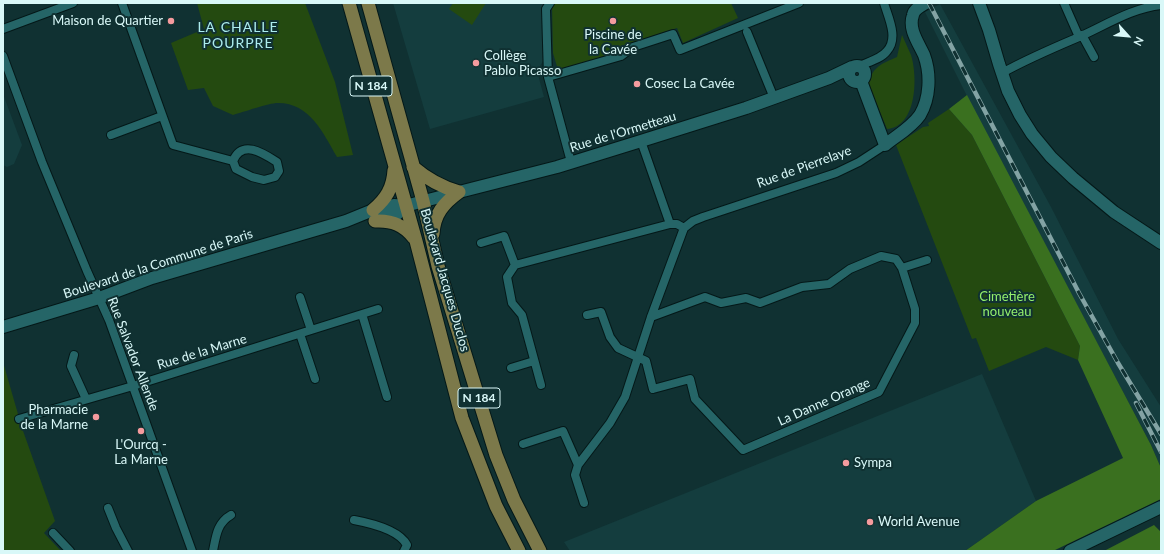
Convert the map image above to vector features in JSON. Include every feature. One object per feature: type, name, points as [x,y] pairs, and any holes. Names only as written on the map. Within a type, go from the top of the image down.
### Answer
[{"type":"main road","name":"Boulevard Jacques Duclos","points":[[349,3],[394,168],[416,241],[462,418],[496,506],[519,551]]},
{"type":"main road","name":"Boulevard Jacques Duclos","points":[[368,3],[423,201],[438,266],[496,455],[514,500],[540,551]]},
{"type":"main road","points":[[413,167],[434,183],[459,192]]},
{"type":"main road","name":"N 184","points":[[394,168],[402,175],[413,193],[423,201]]},
{"type":"main road","points":[[394,168],[393,180],[389,192],[374,215],[399,224],[409,232],[416,241]]},
{"type":"main road","points":[[432,240],[434,225],[439,212],[448,200],[459,192]]},
{"type":"main road","name":"N 184","points":[[405,206],[414,214],[422,228],[432,240]]},
{"type":"street","points":[[3,29],[73,3]]},
{"type":"street","points":[[122,3],[173,145],[232,161],[236,169],[252,177],[264,180],[275,177],[279,171],[277,162],[265,154],[250,149],[243,149],[235,155],[232,161]]},
{"type":"street","points":[[550,3],[546,9],[548,76],[571,162]]},
{"type":"street","points":[[548,76],[621,56],[633,47],[673,34],[680,50],[799,3]]},
{"type":"street","points":[[884,3],[893,32],[892,43],[887,51],[856,73],[885,145]]},
{"type":"street","name":"Rue de Pierrelaye","points":[[684,228],[693,221],[704,217],[836,173],[859,162],[911,126],[919,116],[926,101],[928,88],[927,68],[924,56],[911,28],[913,14],[916,9],[926,3]]},
{"type":"street","points":[[970,3],[1014,103],[1032,134],[1056,161],[1114,212],[1160,242]]},
{"type":"street","points":[[975,3],[979,14],[988,27]]},
{"type":"street","points":[[978,3],[988,27],[1002,73]]},
{"type":"street","points":[[1064,3],[1094,57]]},
{"type":"street","points":[[1002,73],[1043,52],[1143,8],[1161,5]]},
{"type":"street","points":[[747,32],[774,98]]},
{"type":"street","name":"Rue Salvador Allende","points":[[3,56],[42,162],[109,320],[192,551]]},
{"type":"street","name":"Rue de l'Ormetteau","points":[[405,206],[571,162],[642,141],[774,98],[829,78],[856,73]]},
{"type":"street","points":[[111,135],[162,116]]},
{"type":"street","points":[[642,141],[670,224]]},
{"type":"street","name":"Boulevard de la Commune de Paris","points":[[3,327],[99,298],[152,278],[346,221],[374,215],[394,205],[405,206]]},
{"type":"street","points":[[541,385],[522,315],[512,303],[509,290],[507,277],[515,265],[670,224],[676,224],[684,228],[651,317],[625,397],[610,423],[578,465],[575,475],[584,503]]},
{"type":"street","points":[[481,243],[504,236],[515,265]]},
{"type":"street","points":[[651,317],[706,297],[721,303],[746,298],[760,303],[802,286],[830,284],[850,269],[882,256],[896,259],[902,268],[927,260]]},
{"type":"street","name":"La Danne Orange","points":[[638,357],[646,361],[653,389],[690,379],[696,399],[743,450],[879,392],[915,323],[915,309],[902,268]]},
{"type":"street","points":[[300,297],[311,330]]},
{"type":"street","name":"Rue de la Marne","points":[[19,419],[133,386],[378,309]]},
{"type":"street","points":[[587,314],[601,312],[610,337],[618,348],[638,357]]},
{"type":"street","points":[[362,314],[387,397]]},
{"type":"street","points":[[300,334],[315,379]]},
{"type":"street","points":[[74,355],[71,366],[86,400]]},
{"type":"street","points":[[511,368],[534,361]]},
{"type":"street","points":[[523,444],[563,431],[578,465]]},
{"type":"street","points":[[1070,551],[1161,507]]},
{"type":"street","points":[[108,508],[128,551]]},
{"type":"street","points":[[213,551],[221,522],[231,515]]},
{"type":"street","points":[[354,520],[371,523],[402,538],[407,545],[404,551]]},
{"type":"street","points":[[53,533],[70,551]]},
{"type":"shaded area","name":"Collège Pablo Picasso","points":[[393,3],[544,3],[546,56],[537,71],[544,97],[430,129]]},
{"type":"shaded area","points":[[940,4],[1051,207],[1118,339],[1161,407],[1161,468],[1151,445],[981,124],[925,12]]},
{"type":"shaded area","points":[[3,94],[22,145],[14,164],[7,167],[3,165]]},
{"type":"shaded area","points":[[982,374],[1036,501],[965,551],[570,551],[564,542]]},
{"type":"green space","points":[[197,3],[305,3],[335,82],[353,155],[337,157],[321,129],[314,121],[299,108],[289,104],[274,103],[233,115],[213,106],[204,88],[188,90],[171,43],[204,29]]},
{"type":"green space","points":[[453,3],[486,3],[472,25],[449,9]]},
{"type":"green space","points":[[554,3],[731,3],[738,18],[683,43],[677,28],[618,47],[619,52],[558,70],[553,53],[552,6]]},
{"type":"green space","points":[[902,35],[911,55],[913,64],[913,100],[910,111],[904,120],[897,126],[887,129],[868,83],[870,77],[879,66],[897,57]]},
{"type":"green space","points":[[967,95],[1151,445],[1161,468],[1161,499],[1053,551],[965,551],[1036,501],[1123,458],[1078,360],[1080,346],[972,135],[949,109]]},
{"type":"green space","name":"Cimetière nouveau","points":[[949,109],[972,135],[1080,346],[1078,360],[1046,347],[989,371],[976,338],[972,339],[896,145],[923,127],[929,126],[928,123]]},
{"type":"green space","points":[[3,362],[22,428],[55,521],[44,533],[61,551],[3,551]]},
{"type":"green space","points":[[1154,525],[1160,531],[1160,551],[1104,551]]},
{"type":"railway","points":[[929,3],[1079,293],[1118,363],[1161,434]]},
{"type":"railway","points":[[1136,403],[1161,452]]},
{"type":"place","name":"Maison de Quartier","points":[[171,21]]},
{"type":"place","name":"Piscine de la Cavée","points":[[613,21]]},
{"type":"place","name":"Collège Pablo Picasso","points":[[476,63]]},
{"type":"place","name":"Cosec La Cavée","points":[[637,84]]},
{"type":"place","name":"Pharmacie de la Marne","points":[[96,417]]},
{"type":"place","name":"L'Ourcq - La Marne","points":[[141,431]]},
{"type":"place","name":"Sympa","points":[[846,463]]},
{"type":"place","name":"World Avenue","points":[[870,522]]},
{"type":"district","name":"LA CHALLE POURPRE","points":[[238,36]]}]
